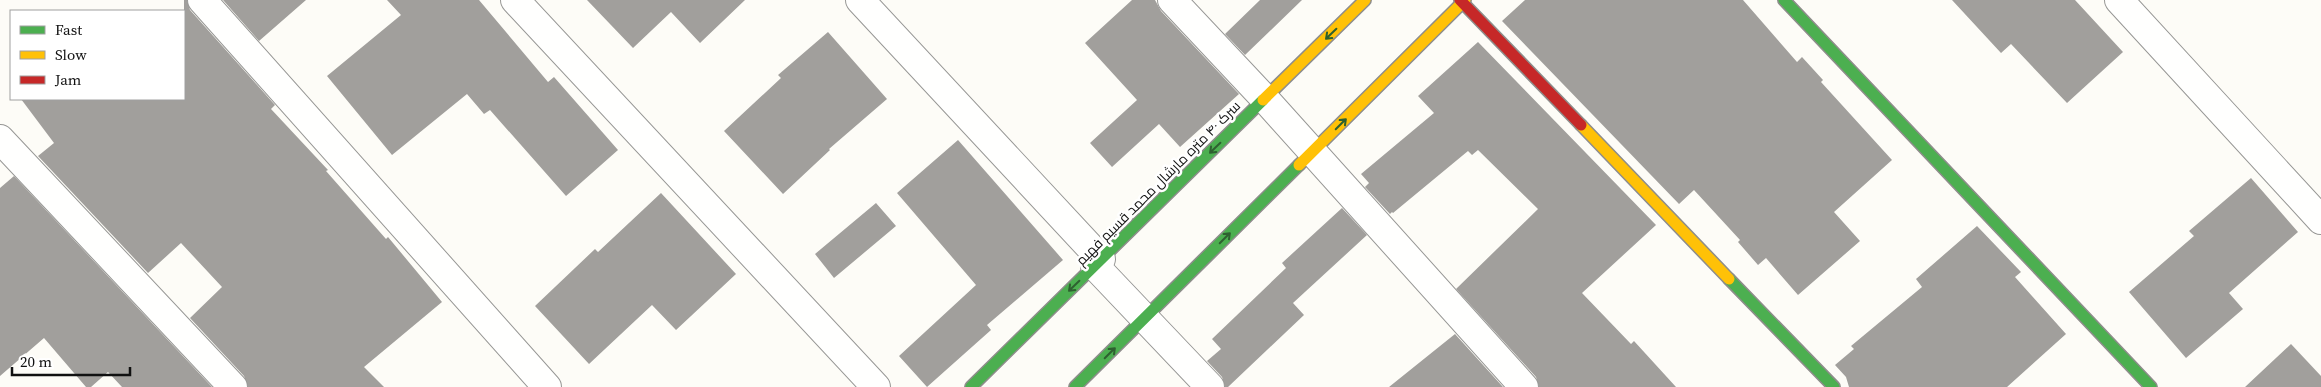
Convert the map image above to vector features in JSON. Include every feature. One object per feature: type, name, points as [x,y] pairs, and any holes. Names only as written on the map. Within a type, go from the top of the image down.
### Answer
[{"type":"street","points":[[202,0],[547,387]]},
{"type":"street","points":[[515,0],[876,387]]},
{"type":"street","points":[[860,0],[1098,263],[1145,318],[1210,387]]},
{"type":"street","points":[[1172,0],[1265,98],[1524,387]]},
{"type":"street","name":"سرک ۴۰ متره مارشال محمد قسیم فهیم","points":[[971,387],[1365,0]]},
{"type":"street","points":[[1784,0],[2152,387]]},
{"type":"street","points":[[2119,0],[2321,220]]},
{"type":"street","points":[[1075,387],[1313,152],[1462,1],[1834,387]]},
{"type":"street","points":[[0,139],[233,387]]},
{"type":"building","points":[[184,0],[187,0],[190,10],[275,105],[271,109],[328,170],[326,171],[386,239],[388,237],[442,302],[364,367],[384,387],[248,387],[244,376],[190,318],[222,287],[181,243],[148,273],[38,156],[54,143],[22,100],[185,100]]},
{"type":"building","points":[[223,0],[306,0],[259,41]]},
{"type":"building","points":[[387,0],[479,0],[548,82],[554,77],[618,150],[566,196],[490,110],[484,114],[467,94],[392,155],[327,76],[401,15]]},
{"type":"building","points":[[587,0],[745,0],[700,43],[671,12],[633,48]]},
{"type":"building","points":[[1132,0],[1155,0],[1161,11],[1239,94],[1180,147],[1159,124],[1112,167],[1090,143],[1137,100],[1085,43]]},
{"type":"building","points":[[1260,0],[1302,0],[1245,55],[1225,34]]},
{"type":"building","points":[[1525,0],[1743,0],[1797,62],[1802,57],[1823,80],[1821,82],[1892,160],[1834,212],[1860,241],[1798,295],[1766,258],[1758,265],[1738,242],[1740,240],[1694,190],[1679,204],[1502,21]]},
{"type":"building","points":[[1952,0],[2075,0],[2123,52],[2067,103],[2011,44],[2001,53]]},
{"type":"building","points":[[828,32],[887,99],[829,149],[783,194],[724,131],[781,78],[778,75]]},
{"type":"building","points":[[1478,42],[1656,225],[1582,293],[1631,344],[1634,341],[1676,387],[1539,387],[1536,377],[1456,289],[1538,209],[1478,150],[1472,155],[1468,151],[1390,214],[1365,187],[1369,183],[1361,174],[1434,113],[1418,96]]},
{"type":"building","points":[[958,140],[1063,260],[987,325],[991,330],[927,387],[899,356],[976,285],[897,193]]},
{"type":"building","points":[[14,176],[212,387],[122,387],[108,372],[91,387],[86,387],[44,338],[0,376],[0,188]]},
{"type":"building","points":[[2251,178],[2298,232],[2229,293],[2243,309],[2186,358],[2129,292],[2194,236],[2189,231]]},
{"type":"building","points":[[661,193],[736,274],[676,330],[652,305],[589,364],[535,306],[595,249],[598,252]]},
{"type":"building","points":[[876,203],[896,226],[834,278],[815,254]]},
{"type":"building","points":[[1342,208],[1367,235],[1293,303],[1304,315],[1228,387],[1225,387],[1222,377],[1207,361],[1221,349],[1212,339],[1286,268],[1282,263]]},
{"type":"building","points":[[1977,226],[2021,272],[2015,277],[2066,334],[2007,387],[1849,387],[1846,377],[1835,365],[1854,349],[1851,346],[1922,287],[1916,279]]},
{"type":"building","points":[[1455,334],[1503,387],[1389,387]]},
{"type":"building","points":[[2291,344],[2321,376],[2321,387],[2245,387]]},
{"type":"traffic: fast","points":[[1784,0],[2151,387]]},
{"type":"traffic: fast","points":[[971,387],[1263,100]]},
{"type":"traffic: fast","points":[[1075,387],[1299,165]]},
{"type":"traffic: fast","points":[[1729,279],[1834,387]]},
{"type":"traffic: slow","points":[[1263,100],[1365,0]]},
{"type":"traffic: slow","points":[[1299,165],[1465,0]]},
{"type":"traffic: slow","points":[[1581,125],[1729,279]]},
{"type":"traffic: jam","points":[[1460,0],[1581,125]]}]
